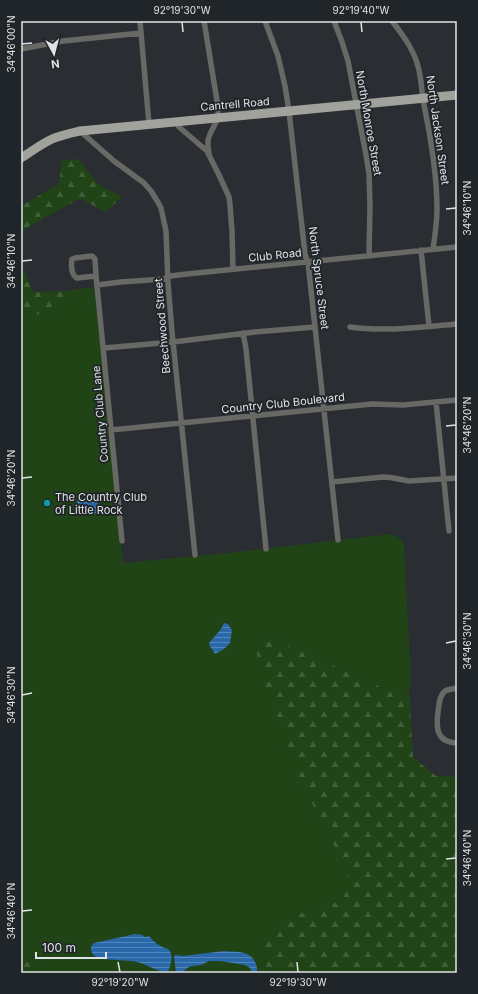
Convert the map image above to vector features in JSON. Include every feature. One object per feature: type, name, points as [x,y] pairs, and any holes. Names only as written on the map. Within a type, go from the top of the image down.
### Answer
[{"type":"main road","name":"Cantrell Road","points":[[21,158],[52,139],[61,135],[80,131],[457,95]]},
{"type":"street","points":[[140,21],[149,124]]},
{"type":"street","points":[[204,21],[218,107],[218,118],[208,140],[210,157]]},
{"type":"street","name":"North Spruce Street","points":[[266,21],[281,64],[289,111],[305,254],[308,262],[338,540]]},
{"type":"street","name":"North Monroe Street","points":[[334,21],[348,61],[366,155],[370,206],[369,256]]},
{"type":"street","name":"North Jackson Street","points":[[392,21],[408,44],[419,70],[431,141],[436,191],[437,210],[433,249]]},
{"type":"street","points":[[21,49],[63,41],[141,33]]},
{"type":"street","points":[[176,122],[179,127],[207,151],[229,197],[233,269]]},
{"type":"street","name":"Beechwood Street","points":[[80,131],[114,161],[144,183],[159,204],[166,231],[173,342],[195,555]]},
{"type":"street","name":"Club Road","points":[[168,278],[176,275],[457,247]]},
{"type":"street","points":[[420,250],[429,326]]},
{"type":"street","name":"Country Club Lane","points":[[96,276],[75,277],[73,274],[72,260],[75,258],[92,256],[95,259],[122,541]]},
{"type":"street","points":[[97,284],[168,278]]},
{"type":"street","points":[[350,327],[392,330],[457,324]]},
{"type":"street","points":[[104,348],[315,327]]},
{"type":"street","points":[[243,333],[246,349],[266,549]]},
{"type":"street","name":"Country Club Boulevard","points":[[111,430],[372,404],[403,405],[457,400]]},
{"type":"street","points":[[436,402],[449,531]]},
{"type":"street","points":[[332,482],[384,477],[392,477],[403,481],[457,478]]},
{"type":"street","points":[[457,688],[442,694],[437,724],[442,737],[447,741],[457,743]]},
{"type":"green space","points":[[79,159],[98,184],[122,197],[105,212],[80,198],[21,232],[21,206],[59,184],[62,161]]},
{"type":"green space","points":[[21,263],[33,292],[65,291],[63,311],[21,316]]},
{"type":"green space","name":"The Country Club of Little Rock","points":[[94,287],[123,563],[228,553],[391,534],[401,539],[404,546],[411,681],[409,689],[403,692],[387,690],[269,637],[259,637],[299,777],[326,831],[348,870],[348,888],[342,901],[291,916],[263,949],[266,973],[44,973],[39,967],[21,957],[21,316],[63,311],[65,291]]},
{"type":"green space","points":[[259,637],[269,637],[387,690],[403,692],[409,689],[413,757],[436,776],[457,777],[457,973],[266,973],[263,949],[270,932],[291,916],[342,901],[348,888],[348,870],[326,831],[299,777],[262,678],[256,645]]},
{"type":"green space","points":[[21,957],[39,967],[44,973],[21,973]]},
{"type":"water","points":[[97,497],[99,513],[91,514],[89,505],[88,507],[78,508],[77,500]]},
{"type":"water","points":[[224,623],[228,624],[232,630],[230,643],[224,649],[215,654],[209,643]]},
{"type":"water","points":[[135,934],[145,937],[149,936],[162,947],[170,951],[171,960],[168,971],[156,970],[137,962],[101,959],[93,955],[91,948],[94,943]]},
{"type":"water","points":[[224,951],[242,952],[250,956],[256,963],[257,973],[252,973],[250,968],[245,965],[220,961],[209,961],[201,965],[189,967],[181,973],[176,973],[174,956],[176,955],[183,956]]},
{"type":"place","name":"The Country Club of Little Rock","points":[[47,503]]}]
